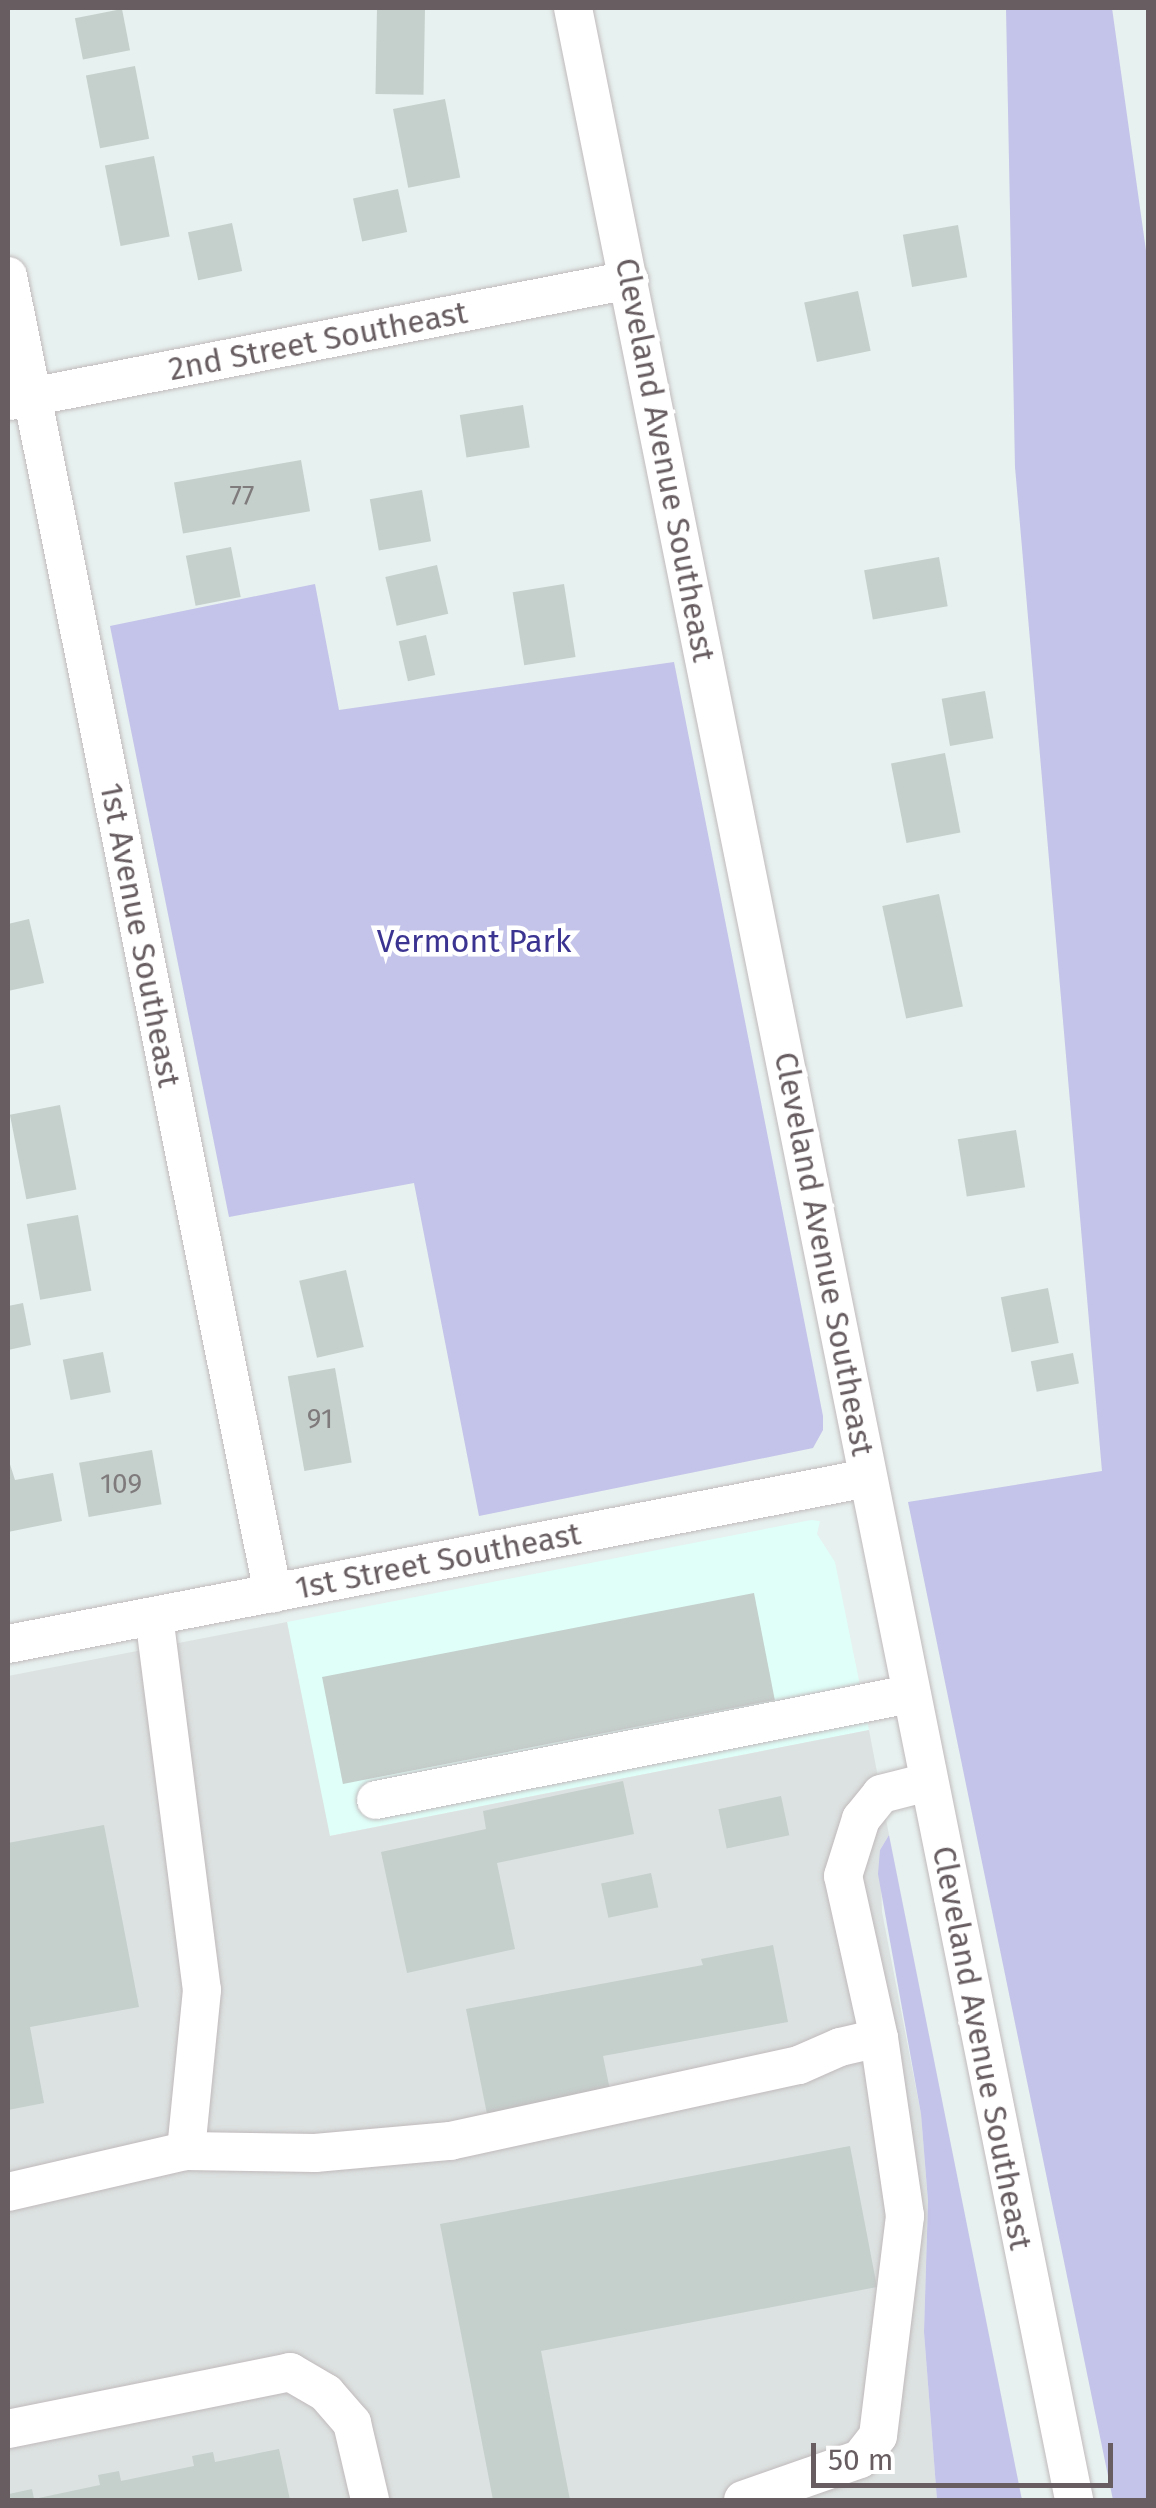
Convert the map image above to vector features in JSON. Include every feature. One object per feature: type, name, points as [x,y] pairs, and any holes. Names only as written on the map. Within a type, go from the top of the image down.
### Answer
[{"type":"street","name":"Cleveland Avenue Southeast","points":[[574,8],[1074,2500]]},
{"type":"street","name":"1st Avenue Southeast","points":[[8,276],[20,400],[273,1594]]},
{"type":"street","name":"2nd Street Southeast","points":[[20,400],[629,280]]},
{"type":"street","name":"1st Street Southeast","points":[[8,1644],[868,1478]]},
{"type":"street","points":[[154,1616],[202,1990],[186,2151]]},
{"type":"street","points":[[376,1800],[910,1694]]},
{"type":"street","points":[[743,2500],[860,2458],[878,2436],[905,2216],[879,2038],[843,1876],[860,1820],[881,1794],[928,1782]]},
{"type":"street","points":[[8,2192],[186,2151],[315,2153],[450,2142],[799,2065],[840,2047],[879,2038]]},
{"type":"street","points":[[8,2429],[290,2372],[326,2393],[352,2423],[370,2500]]},
{"type":"shaded area","points":[[820,1521],[817,1534],[835,1562],[869,1730],[329,1836],[287,1622]]},
{"type":"shaded area","points":[[287,1622],[330,1836],[869,1730],[889,1835],[880,1850],[882,1912],[921,2114],[928,2201],[924,2332],[937,2500],[8,2500],[8,1676]]},
{"type":"green space","points":[[1006,8],[1112,8],[1148,265],[1148,2500],[1113,2500],[908,1502],[1102,1471],[1015,467]]},
{"type":"green space","name":"Vermont Park","points":[[315,584],[339,710],[674,662],[823,1416],[823,1430],[813,1448],[479,1516],[414,1183],[229,1217],[110,626]]},
{"type":"green space","points":[[889,1835],[1022,2500],[937,2500],[924,2332],[928,2201],[921,2114],[878,1874],[880,1850]]},
{"type":"building","points":[[377,8],[425,9],[423,95],[375,94]]},
{"type":"building","points":[[122,9],[130,50],[83,59],[75,18]]},
{"type":"building","points":[[135,66],[149,139],[100,148],[86,76]]},
{"type":"building","points":[[445,99],[460,178],[408,188],[393,109]]},
{"type":"building","points":[[154,156],[170,236],[121,246],[105,166]]},
{"type":"building","points":[[398,189],[407,232],[362,242],[353,199]]},
{"type":"building","points":[[232,223],[242,271],[198,280],[188,232]]},
{"type":"building","points":[[958,225],[967,277],[912,287],[903,235]]},
{"type":"building","points":[[858,291],[871,351],[817,362],[804,302]]},
{"type":"building","points":[[523,405],[530,447],[467,457],[460,415]]},
{"type":"building","points":[[301,460],[310,511],[183,534],[174,482]]},
{"type":"building","points":[[422,490],[431,541],[379,550],[370,499]]},
{"type":"building","points":[[231,547],[241,597],[196,606],[186,556]]},
{"type":"building","points":[[939,557],[948,606],[873,619],[864,570]]},
{"type":"building","points":[[437,565],[448,614],[397,626],[385,577]]},
{"type":"building","points":[[564,584],[576,657],[524,665],[513,592]]},
{"type":"building","points":[[426,635],[435,675],[408,681],[399,641]]},
{"type":"building","points":[[985,691],[993,738],[950,746],[942,699]]},
{"type":"building","points":[[945,753],[960,833],[906,843],[891,763]]},
{"type":"building","points":[[939,894],[963,1006],[906,1019],[882,906]]},
{"type":"building","points":[[29,919],[44,983],[8,991],[8,924]]},
{"type":"building","points":[[60,1105],[76,1189],[26,1199],[10,1115]]},
{"type":"building","points":[[1016,1130],[1025,1187],[967,1197],[958,1139]]},
{"type":"building","points":[[78,1215],[91,1291],[40,1300],[27,1224]]},
{"type":"building","points":[[346,1270],[364,1347],[317,1358],[299,1281]]},
{"type":"building","points":[[1048,1288],[1059,1343],[1012,1352],[1001,1297]]},
{"type":"building","points":[[23,1303],[31,1345],[8,1350],[8,1306]]},
{"type":"building","points":[[103,1352],[111,1392],[71,1400],[63,1360]]},
{"type":"building","points":[[1073,1353],[1079,1383],[1037,1392],[1031,1361]]},
{"type":"building","points":[[335,1368],[352,1463],[304,1471],[288,1376]]},
{"type":"building","points":[[152,1450],[162,1504],[89,1517],[79,1463]]},
{"type":"building","points":[[8,1458],[15,1480],[53,1473],[62,1521],[8,1532]]},
{"type":"building","points":[[754,1593],[775,1700],[343,1784],[322,1677]]},
{"type":"building","points":[[623,1781],[634,1834],[497,1863],[515,1949],[407,1973],[381,1852],[486,1829],[483,1811]]},
{"type":"building","points":[[781,1796],[789,1835],[727,1848],[718,1809]]},
{"type":"building","points":[[104,1825],[139,2007],[30,2027],[44,2103],[8,2110],[8,1843]]},
{"type":"building","points":[[651,1873],[658,1907],[608,1918],[601,1884]]},
{"type":"building","points":[[773,1945],[788,2022],[603,2056],[610,2090],[487,2114],[466,2009],[703,1965],[701,1959]]},
{"type":"building","points":[[850,2146],[877,2287],[541,2351],[570,2500],[493,2500],[440,2224]]},
{"type":"building","points":[[279,2449],[290,2500],[11,2500],[9,2494],[32,2489],[34,2499],[100,2485],[98,2475],[119,2471],[121,2481],[194,2466],[192,2456],[213,2452],[215,2462]]}]
